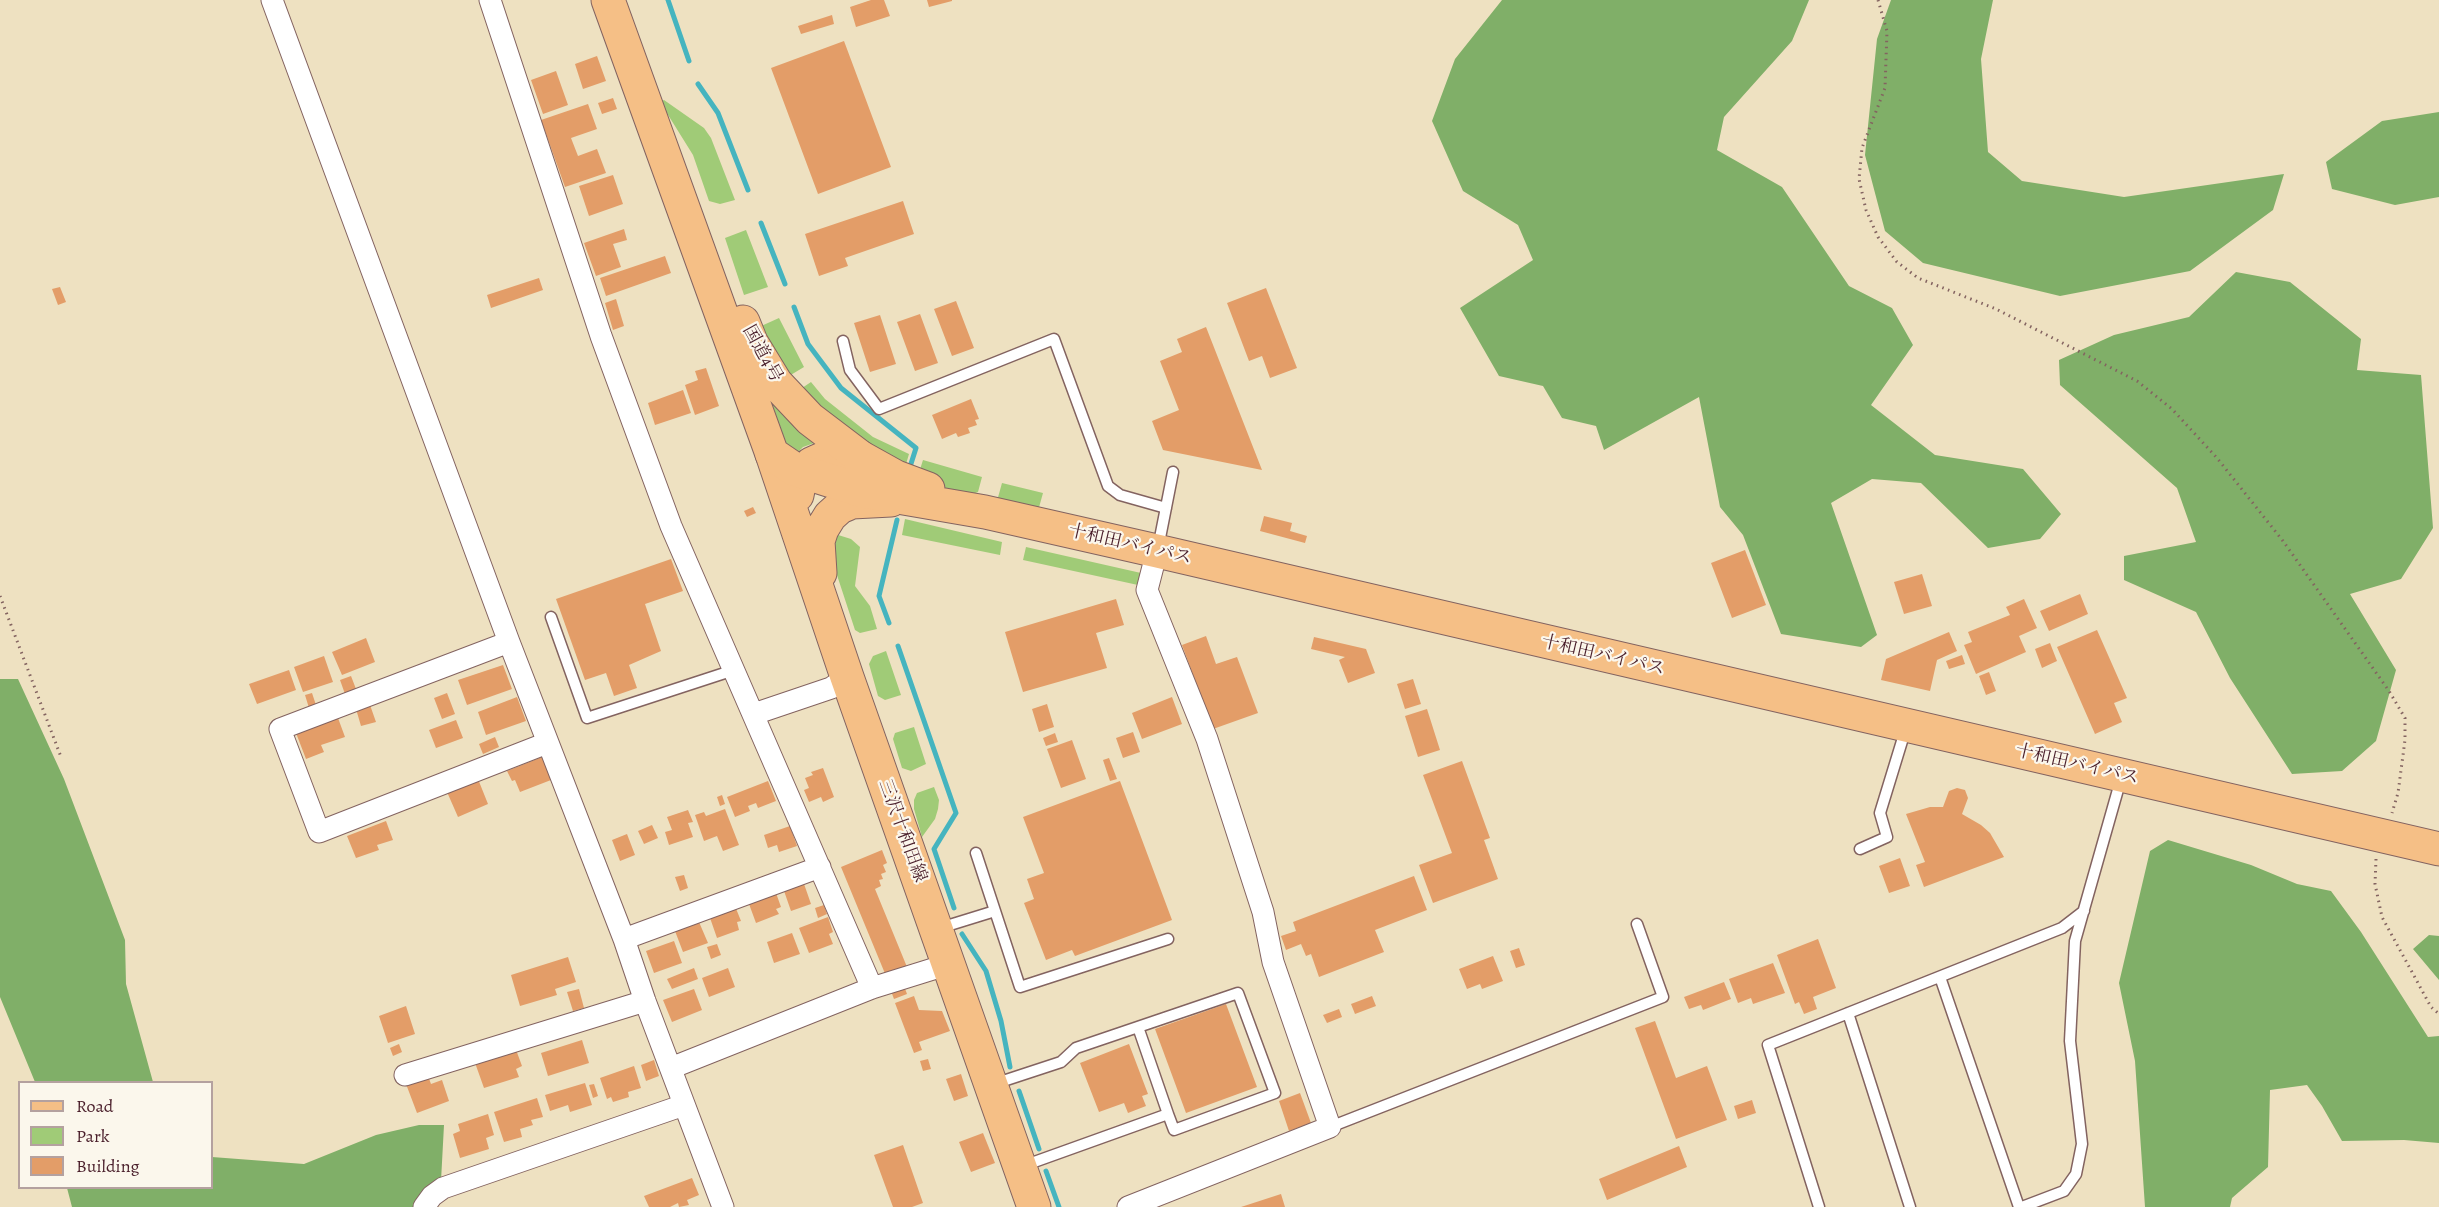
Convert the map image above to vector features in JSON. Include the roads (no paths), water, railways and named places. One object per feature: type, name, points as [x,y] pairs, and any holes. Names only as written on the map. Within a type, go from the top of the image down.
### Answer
[{"type":"main road","name":"国道4号","points":[[608,0],[772,454]]},
{"type":"main road","name":"国道4号","points":[[643,99],[686,176],[751,342],[776,383],[810,419],[860,457],[896,477],[985,512]]},
{"type":"main road","name":"十和田バイパス","points":[[772,454],[794,469],[863,491],[985,512],[1157,551],[2439,849]]},
{"type":"main road","name":"三沢十和田線","points":[[772,454],[847,677],[1034,1207]]},
{"type":"main road","points":[[794,521],[797,490],[804,473],[811,464],[822,458],[841,455],[860,457]]},
{"type":"main road","points":[[823,606],[818,541],[830,516],[840,507],[852,502],[908,500]]},
{"type":"street","points":[[272,0],[509,642],[624,939],[723,1207]]},
{"type":"street","points":[[490,0],[605,347],[671,526],[872,988]]},
{"type":"street","points":[[1128,1207],[1330,1127],[1273,962],[1263,912],[1207,739],[1147,590],[1157,551]]},
{"type":"street","points":[[509,642],[280,729],[319,832],[547,743]]},
{"type":"street","points":[[754,714],[831,688],[847,677]]},
{"type":"street","points":[[624,939],[820,867]]},
{"type":"street","points":[[671,1068],[872,988],[949,963]]},
{"type":"street","points":[[405,1075],[645,1001]]},
{"type":"street","points":[[424,1207],[432,1196],[443,1188],[684,1105]]},
{"type":"lane","points":[[843,341],[850,370],[879,409],[1054,339],[1108,486],[1120,495],[1166,508]]},
{"type":"lane","points":[[1157,551],[1173,472]]},
{"type":"lane","points":[[551,617],[587,718],[734,670]]},
{"type":"lane","points":[[1860,849],[1887,837],[1880,813],[1907,726]]},
{"type":"lane","points":[[1940,976],[2020,1207],[2064,1191],[2076,1174],[2082,1144],[2070,1041],[2075,941],[2122,776]]},
{"type":"lane","points":[[976,853],[1020,987],[1168,939]]},
{"type":"lane","points":[[937,929],[995,911]]},
{"type":"lane","points":[[1819,1207],[1768,1044],[2062,928],[2084,911]]},
{"type":"lane","points":[[1330,1127],[1663,997],[1637,924]]},
{"type":"lane","points":[[991,1085],[1061,1062],[1076,1048],[1238,993],[1275,1093],[1174,1130],[1138,1027]]},
{"type":"lane","points":[[1848,1013],[1910,1207]]},
{"type":"lane","points":[[1020,1167],[1168,1114]]},
{"type":"waterway","points":[[668,0],[689,61]]},
{"type":"waterway","points":[[698,84],[718,113],[748,190]]},
{"type":"waterway","points":[[761,223],[785,284]]},
{"type":"waterway","points":[[794,307],[808,344],[841,388],[916,448],[909,470]]},
{"type":"waterway","points":[[889,623],[879,596],[897,520]]},
{"type":"waterway","points":[[898,646],[956,813],[934,849],[954,908]]},
{"type":"waterway","points":[[962,934],[986,971],[1001,1021],[1010,1067]]},
{"type":"waterway","points":[[1019,1091],[1039,1149]]},
{"type":"waterway","points":[[1046,1171],[1059,1207]]}]
